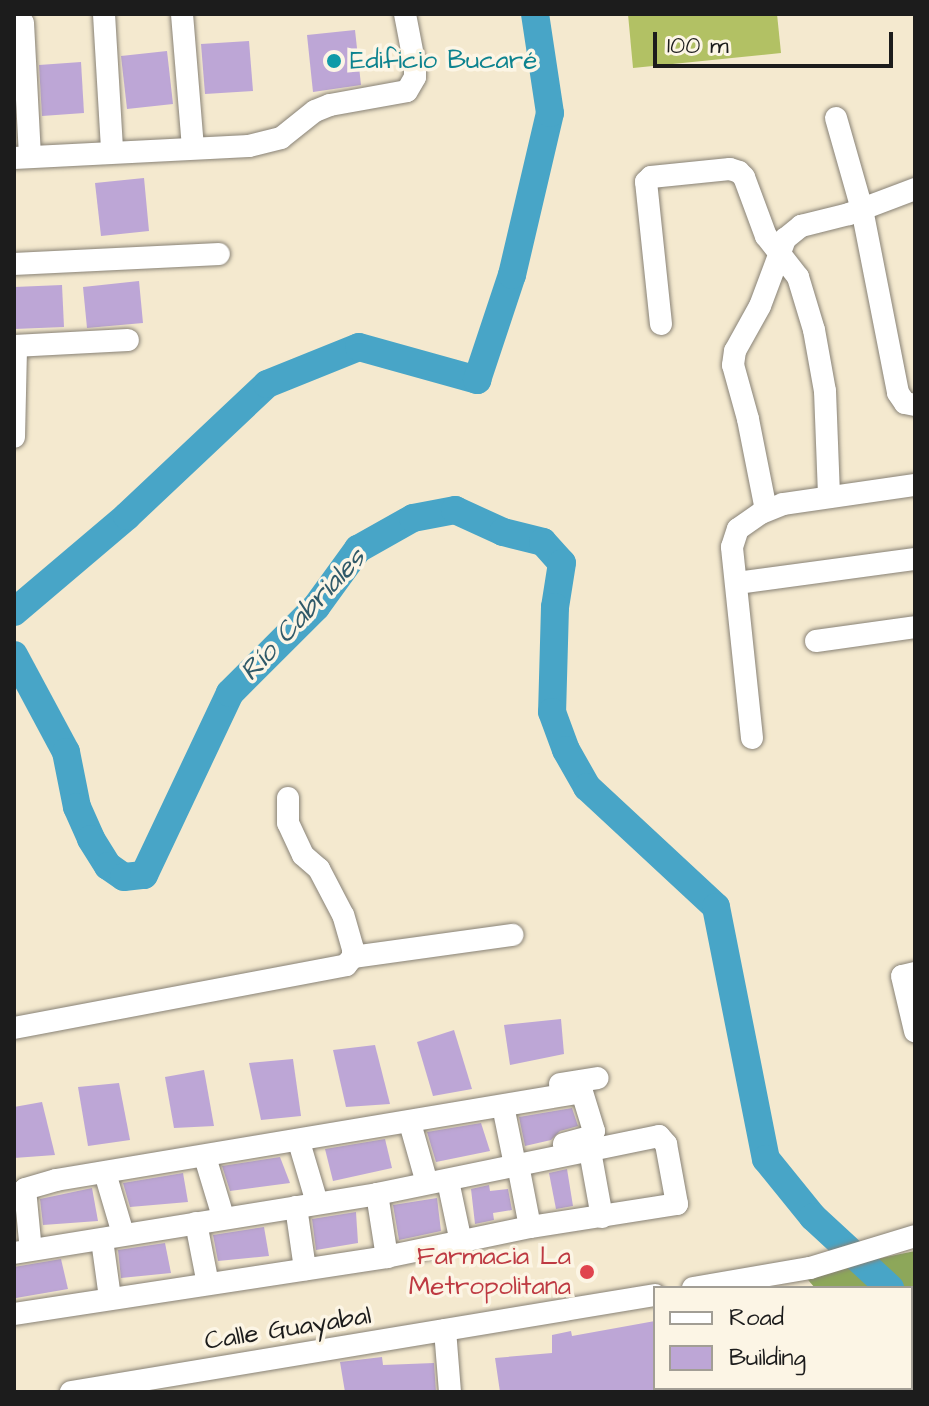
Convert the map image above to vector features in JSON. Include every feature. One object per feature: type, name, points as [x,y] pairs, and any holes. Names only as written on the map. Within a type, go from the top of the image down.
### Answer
[{"type":"street","points":[[104,14],[112,150]]},
{"type":"street","points":[[182,14],[193,148]]},
{"type":"street","points":[[23,23],[22,158],[112,150],[249,146],[281,138],[315,111],[330,105],[407,91],[415,77],[415,66],[405,14]]},
{"type":"street","points":[[836,118],[862,209],[898,393],[905,403],[915,405]]},
{"type":"street","points":[[661,324],[646,185],[649,178],[730,169],[739,172],[744,177],[761,225],[801,286],[819,347],[825,391],[829,497]]},
{"type":"street","points":[[766,510],[748,419],[733,365],[735,351],[760,306],[788,235],[796,228],[862,209],[915,189]]},
{"type":"street","points":[[14,264],[219,254]]},
{"type":"street","points":[[14,437],[15,346],[128,340]]},
{"type":"street","points":[[752,738],[732,547],[735,534],[743,524],[766,510],[915,485]]},
{"type":"street","points":[[737,583],[915,559]]},
{"type":"street","points":[[816,641],[915,627]]},
{"type":"street","points":[[288,798],[288,823],[303,855],[319,869],[343,915],[353,957]]},
{"type":"street","points":[[14,1028],[159,1003],[346,965],[353,957],[512,935]]},
{"type":"street","points":[[915,973],[902,976],[915,1031]]},
{"type":"street","points":[[14,1179],[328,1132],[506,1093],[598,1078]]},
{"type":"street","points":[[582,1092],[593,1124],[590,1137],[448,1181],[377,1194],[221,1210],[19,1246],[26,1187],[582,1092]]},
{"type":"street","points":[[503,1106],[530,1227]]},
{"type":"street","points":[[410,1123],[425,1176]]},
{"type":"street","points":[[14,1314],[387,1257],[530,1227],[677,1204],[666,1144],[659,1136],[590,1151],[425,1176],[102,1240],[19,1246]]},
{"type":"street","points":[[299,1142],[305,1202],[305,1269]]},
{"type":"street","points":[[590,1151],[602,1217]]},
{"type":"street","points":[[205,1157],[221,1210]]},
{"type":"street","points":[[105,1173],[121,1227]]},
{"type":"street","points":[[448,1181],[461,1242]]},
{"type":"street","points":[[377,1194],[387,1257]]},
{"type":"street","points":[[196,1223],[208,1284]]},
{"type":"street","points":[[705,1286],[810,1268],[915,1236]]},
{"type":"street","points":[[102,1240],[110,1298]]},
{"type":"street","name":"Calle Guayabal","points":[[71,1392],[653,1295]]},
{"type":"street","points":[[445,1330],[450,1392]]},
{"type":"green space","points":[[628,14],[777,14],[781,53],[633,68]]},
{"type":"green space","points":[[915,1251],[915,1392],[874,1390],[913,1390],[913,1286],[813,1286],[803,1274]]},
{"type":"building","name":"Edificio Bucaré","points":[[355,30],[361,85],[313,92],[307,35]]},
{"type":"building","points":[[249,41],[253,91],[205,94],[201,44]]},
{"type":"building","points":[[167,51],[173,104],[127,109],[121,56]]},
{"type":"building","points":[[81,62],[84,113],[42,116],[39,65]]},
{"type":"building","points":[[144,178],[149,231],[101,236],[95,183]]},
{"type":"building","points":[[139,281],[143,323],[87,328],[83,287]]},
{"type":"building","points":[[62,285],[64,327],[14,329],[14,287]]},
{"type":"building","points":[[561,1019],[564,1054],[510,1065],[504,1025]]},
{"type":"building","points":[[454,1030],[472,1089],[433,1096],[417,1042]]},
{"type":"building","points":[[375,1045],[390,1104],[346,1107],[333,1050]]},
{"type":"building","points":[[293,1059],[301,1116],[261,1120],[249,1063]]},
{"type":"building","points":[[204,1070],[214,1126],[174,1128],[165,1077]]},
{"type":"building","points":[[119,1083],[130,1140],[88,1146],[78,1087]]},
{"type":"building","points":[[42,1102],[55,1155],[14,1158],[14,1107]]},
{"type":"building","points":[[572,1108],[578,1126],[560,1131],[551,1140],[525,1146],[519,1117]]},
{"type":"building","points":[[481,1123],[490,1151],[436,1162],[427,1132]]},
{"type":"building","points":[[385,1139],[392,1168],[333,1181],[325,1149]]},
{"type":"building","points":[[280,1157],[290,1183],[230,1191],[222,1166]]},
{"type":"building","points":[[567,1169],[573,1206],[556,1209],[549,1173]]},
{"type":"building","points":[[183,1173],[188,1202],[130,1207],[123,1183]]},
{"type":"building","points":[[489,1185],[490,1191],[508,1189],[512,1210],[493,1213],[494,1220],[475,1224],[471,1189]]},
{"type":"building","points":[[92,1188],[98,1221],[43,1225],[40,1199]]},
{"type":"building","points":[[437,1198],[441,1231],[399,1240],[393,1205]]},
{"type":"building","points":[[356,1212],[358,1243],[316,1250],[312,1219]]},
{"type":"building","points":[[264,1227],[269,1256],[218,1261],[213,1235]]},
{"type":"building","points":[[165,1243],[171,1273],[121,1278],[118,1250]]},
{"type":"building","points":[[61,1259],[68,1289],[16,1298],[14,1267]]},
{"type":"building","points":[[653,1321],[655,1392],[500,1392],[495,1358],[552,1353],[552,1335],[571,1331],[572,1336]]},
{"type":"building","points":[[382,1357],[383,1365],[434,1363],[436,1392],[345,1392],[340,1362]]},
{"type":"waterway","name":"Río Cabriales","points":[[14,612],[127,516],[267,384],[359,347],[477,380],[512,275],[550,113],[535,14]]},
{"type":"waterway","name":"Río Cabriales","points":[[14,655],[66,752],[77,807],[91,839],[108,866],[124,877],[144,875],[230,693],[316,607],[358,549],[413,518],[455,510],[503,532],[543,542],[562,563],[555,607],[552,712],[566,750],[587,787],[716,907],[766,1159],[813,1217],[888,1286]]},
{"type":"place","name":"Edificio Bucaré","points":[[334,61]]},
{"type":"place","name":"Farmacia La Metropolitana","points":[[587,1272]]}]
